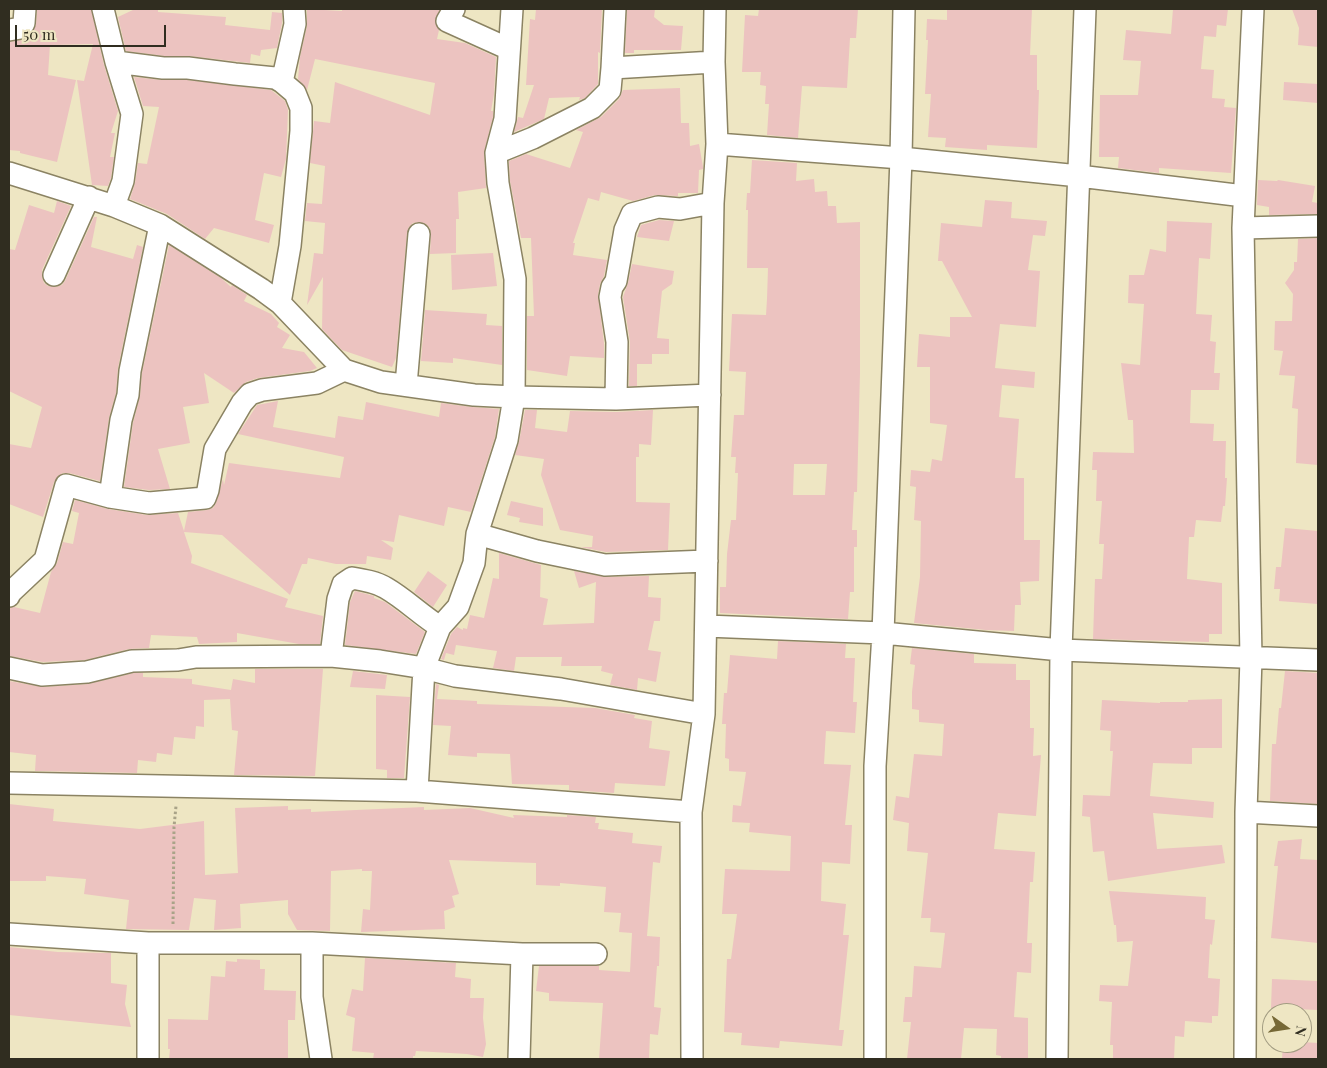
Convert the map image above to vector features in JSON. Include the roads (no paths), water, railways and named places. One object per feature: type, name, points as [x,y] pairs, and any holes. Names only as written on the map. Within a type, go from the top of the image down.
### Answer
[{"type":"street","points":[[9,30],[21,28],[24,23],[25,9]]},
{"type":"street","points":[[103,9],[116,62],[132,114],[123,181],[114,206]]},
{"type":"street","points":[[282,82],[295,24],[294,9]]},
{"type":"street","points":[[454,9],[446,21],[509,49]]},
{"type":"street","points":[[417,791],[424,668],[440,627],[458,607],[474,563],[478,534],[507,440],[514,397],[515,279],[498,183],[496,153],[505,119],[512,9]]},
{"type":"street","points":[[496,153],[533,138],[592,108],[610,90],[615,9]]},
{"type":"street","points":[[692,1059],[690,812],[704,714],[713,203],[718,144],[714,62],[715,9]]},
{"type":"street","points":[[875,1059],[875,766],[883,632],[901,158],[904,9]]},
{"type":"street","points":[[1057,1059],[1061,650],[1085,9]]},
{"type":"street","points":[[1245,1059],[1246,812],[1252,658],[1243,228],[1253,9]]},
{"type":"street","points":[[116,62],[275,78],[295,93],[301,108],[300,131],[290,246],[280,303]]},
{"type":"street","points":[[612,68],[714,62]]},
{"type":"street","points":[[718,144],[901,158],[1079,176],[1244,196]]},
{"type":"street","points":[[9,173],[89,197],[160,225],[280,303],[344,370],[381,382],[474,395],[514,397],[616,399],[710,395]]},
{"type":"street","points":[[54,276],[89,197]]},
{"type":"street","points":[[616,399],[618,342],[610,297],[612,287],[616,281],[625,230],[632,214],[658,207],[680,209],[713,203]]},
{"type":"street","points":[[110,497],[121,420],[128,395],[130,370],[160,225]]},
{"type":"street","points":[[1243,228],[1318,226]]},
{"type":"street","points":[[406,385],[419,234]]},
{"type":"street","points":[[9,596],[45,560],[66,485],[110,497],[149,503],[205,498],[215,449],[242,403],[250,394],[262,390],[316,383],[344,370]]},
{"type":"street","points":[[478,534],[523,548],[605,565],[707,560]]},
{"type":"street","points":[[331,656],[338,599],[344,584],[352,578],[385,587],[422,616],[440,627]]},
{"type":"street","points":[[706,626],[883,632],[1061,650],[1318,660]]},
{"type":"street","points":[[9,668],[42,675],[86,672],[132,661],[215,657],[331,656],[424,668],[455,676],[561,689],[704,714]]},
{"type":"street","points":[[9,783],[179,788],[417,791],[690,812]]},
{"type":"street","points":[[1246,812],[1318,816]]},
{"type":"street","points":[[9,934],[148,943],[312,943],[522,954],[596,954]]},
{"type":"street","points":[[148,943],[148,1059]]},
{"type":"street","points":[[312,943],[312,997],[321,1059]]},
{"type":"street","points":[[518,1059],[522,954]]}]
